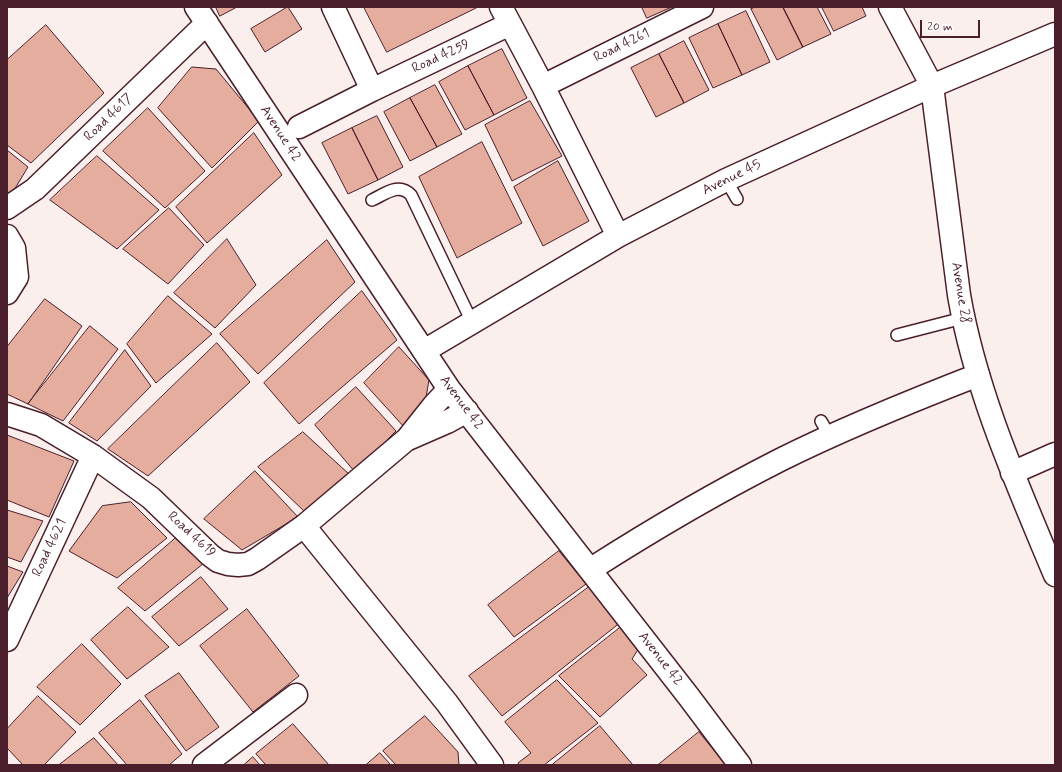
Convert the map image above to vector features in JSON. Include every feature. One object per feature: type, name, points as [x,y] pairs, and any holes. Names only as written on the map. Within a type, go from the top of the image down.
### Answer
[{"type":"street","points":[[333,7],[372,90]]},
{"type":"street","name":"Road 4261","points":[[543,86],[702,7]]},
{"type":"street","name":"Avenue 28","points":[[890,7],[932,86],[959,295],[963,318],[983,393],[1012,473],[1055,575]]},
{"type":"street","name":"Road 4617","points":[[7,208],[35,189],[201,15]]},
{"type":"street","name":"Avenue 42","points":[[201,15],[449,389],[590,569],[740,765]]},
{"type":"street","points":[[505,16],[543,86],[618,236]]},
{"type":"street","name":"Road 4259","points":[[299,127],[372,90],[505,16]]},
{"type":"street","name":"Avenue 45","points":[[424,351],[618,236],[726,180],[932,86],[1055,34]]},
{"type":"street","points":[[7,236],[14,248],[17,277],[7,293]]},
{"type":"street","points":[[590,569],[691,508],[780,460],[826,429],[886,412],[978,375]]},
{"type":"street","name":"Road 4619","points":[[7,414],[40,425],[93,456],[152,498],[210,555],[218,561],[238,565],[248,564],[257,559],[304,526],[407,439],[449,389]]},
{"type":"street","name":"Road 4619","points":[[407,439],[447,422],[467,411]]},
{"type":"street","points":[[1012,473],[1055,454]]},
{"type":"street","name":"Road 4621","points":[[7,640],[93,456]]},
{"type":"street","points":[[304,526],[447,703],[490,764]]},
{"type":"street","points":[[204,765],[296,695]]},
{"type":"lane","points":[[726,180],[737,199]]},
{"type":"lane","points":[[372,200],[399,188],[404,189],[411,195],[472,322]]},
{"type":"lane","points":[[897,335],[963,318]]},
{"type":"building","points":[[216,7],[237,7],[220,16]]},
{"type":"building","points":[[288,7],[302,29],[265,52],[251,29]]},
{"type":"building","points":[[364,7],[478,7],[387,52]]},
{"type":"building","points":[[642,7],[672,7],[647,18]]},
{"type":"building","points":[[756,7],[783,7],[803,47],[777,60],[751,9]]},
{"type":"building","points":[[783,7],[817,7],[831,34],[803,47]]},
{"type":"building","points":[[822,7],[862,7],[866,16],[834,31]]},
{"type":"building","points":[[746,11],[770,62],[742,75],[718,24]]},
{"type":"building","points":[[718,24],[742,75],[713,88],[689,38]]},
{"type":"building","points":[[46,25],[104,93],[31,163],[7,145],[7,60]]},
{"type":"building","points":[[684,41],[709,90],[684,103],[659,54]]},
{"type":"building","points":[[502,49],[527,98],[494,115],[468,66]]},
{"type":"building","points":[[659,54],[684,103],[656,117],[631,68]]},
{"type":"building","points":[[468,66],[494,115],[465,130],[439,82]]},
{"type":"building","points":[[192,67],[216,69],[259,121],[212,168],[158,108]]},
{"type":"building","points":[[435,85],[462,134],[437,147],[410,98]]},
{"type":"building","points":[[410,98],[437,147],[410,161],[384,112]]},
{"type":"building","points":[[530,101],[562,156],[512,181],[485,125]]},
{"type":"building","points":[[148,108],[205,171],[165,208],[103,151]]},
{"type":"building","points":[[377,116],[403,167],[378,180],[352,128]]},
{"type":"building","points":[[352,128],[378,180],[348,194],[322,143]]},
{"type":"building","points":[[254,133],[282,175],[207,243],[176,207]]},
{"type":"building","points":[[482,142],[522,223],[457,258],[419,177]]},
{"type":"building","points":[[7,150],[28,167],[7,201]]},
{"type":"building","points":[[97,156],[159,210],[117,249],[50,200]]},
{"type":"building","points":[[558,161],[589,221],[543,246],[514,187]]},
{"type":"building","points":[[169,208],[204,245],[168,284],[123,249]]},
{"type":"building","points":[[227,239],[256,285],[215,328],[174,293]]},
{"type":"building","points":[[327,240],[355,282],[258,374],[220,334]]},
{"type":"building","points":[[362,291],[397,340],[299,424],[264,383]]},
{"type":"building","points":[[168,296],[212,334],[156,383],[127,344]]},
{"type":"building","points":[[45,299],[82,326],[28,404],[7,394],[7,347]]},
{"type":"building","points":[[90,326],[118,349],[63,421],[28,404]]},
{"type":"building","points":[[217,343],[250,382],[148,476],[108,449]]},
{"type":"building","points":[[399,347],[429,380],[425,403],[405,428],[364,383]]},
{"type":"building","points":[[125,350],[151,386],[97,441],[69,423]]},
{"type":"building","points":[[356,387],[396,431],[355,472],[315,425]]},
{"type":"building","points":[[303,432],[350,475],[305,512],[258,467]]},
{"type":"building","points":[[7,435],[74,461],[49,517],[7,500]]},
{"type":"building","points":[[255,471],[298,517],[242,550],[204,519]]},
{"type":"building","points":[[131,502],[167,538],[117,578],[69,551],[102,506]]},
{"type":"building","points":[[7,510],[43,521],[21,562],[7,557]]},
{"type":"building","points":[[177,537],[204,563],[145,611],[118,588]]},
{"type":"building","points":[[559,551],[586,584],[514,637],[488,605]]},
{"type":"building","points":[[7,566],[23,572],[7,598]]},
{"type":"building","points":[[201,577],[228,609],[179,646],[152,617]]},
{"type":"building","points":[[589,587],[621,622],[502,716],[469,676]]},
{"type":"building","points":[[128,607],[169,647],[127,679],[91,640]]},
{"type":"building","points":[[247,609],[299,676],[253,712],[200,646]]},
{"type":"building","points":[[621,627],[639,648],[632,659],[647,675],[600,717],[559,676]]},
{"type":"building","points":[[82,644],[121,684],[80,725],[37,687]]},
{"type":"building","points":[[179,673],[219,727],[186,751],[145,696]]},
{"type":"building","points":[[557,680],[598,723],[544,765],[519,765],[518,763],[531,753],[505,722]]},
{"type":"building","points":[[38,696],[76,732],[44,765],[23,765],[7,748],[7,729]]},
{"type":"building","points":[[140,700],[182,754],[169,765],[127,765],[99,733]]},
{"type":"building","points":[[425,716],[458,752],[459,765],[396,765],[383,751]]},
{"type":"building","points":[[293,724],[329,765],[266,765],[256,754]]},
{"type":"building","points":[[600,726],[633,765],[552,765]]},
{"type":"building","points":[[699,732],[726,765],[658,765]]},
{"type":"building","points":[[94,738],[118,765],[59,765]]},
{"type":"building","points":[[380,753],[391,765],[366,765]]},
{"type":"building","points":[[253,757],[260,765],[244,765]]}]
